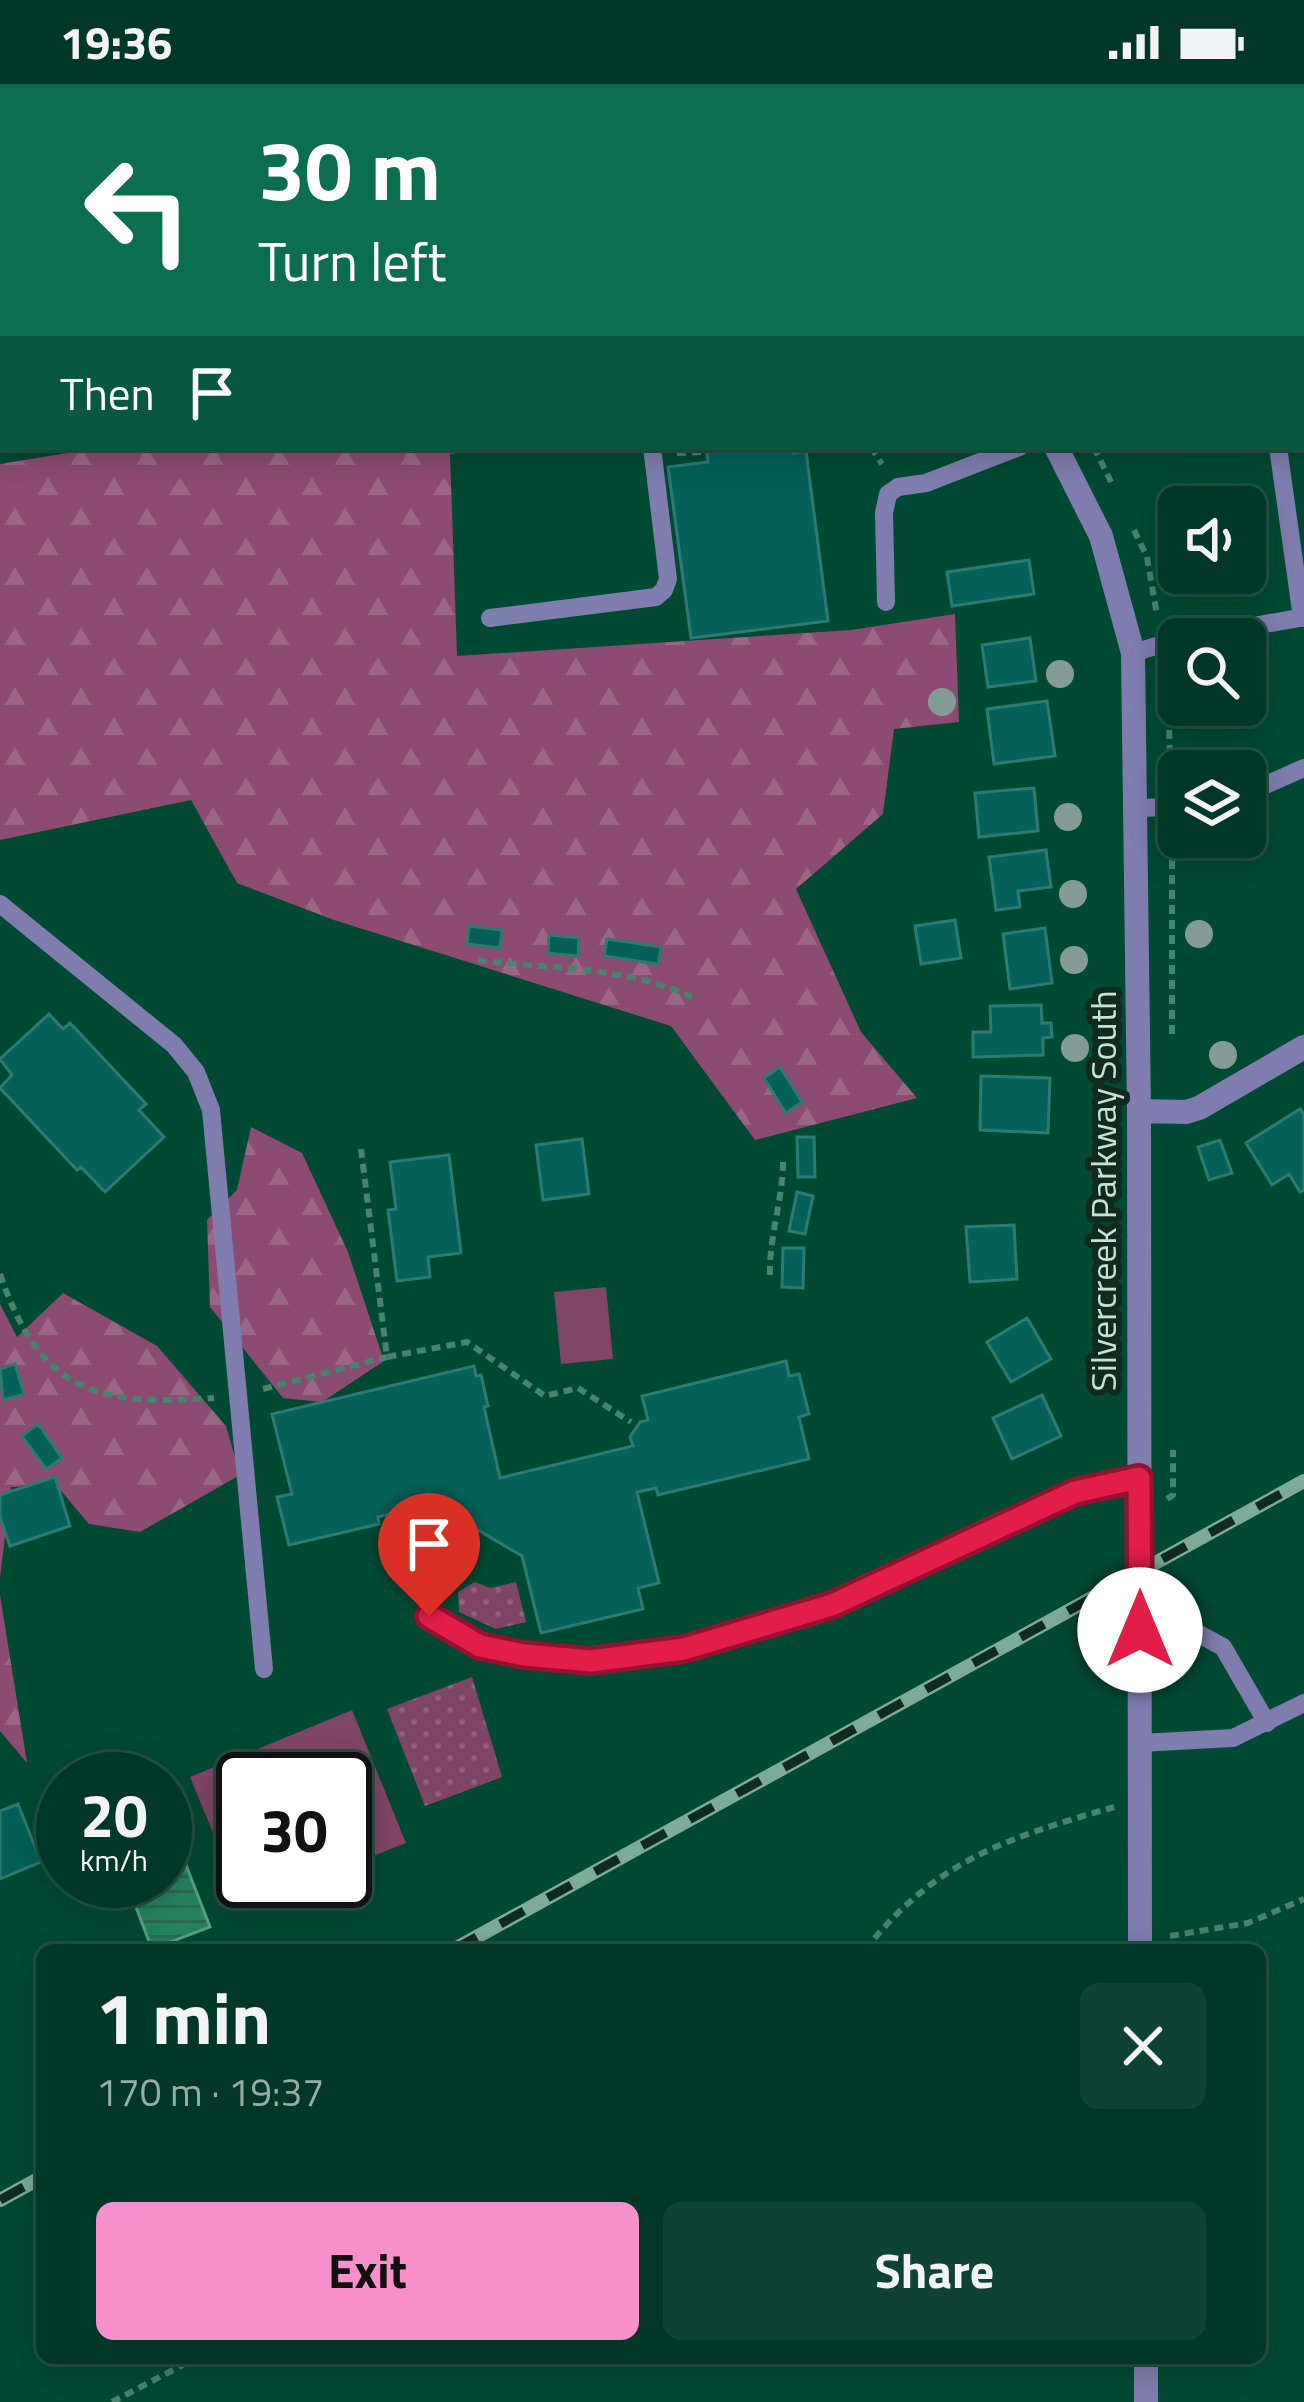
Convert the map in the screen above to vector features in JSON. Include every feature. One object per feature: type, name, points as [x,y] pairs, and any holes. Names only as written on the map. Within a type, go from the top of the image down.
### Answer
[{"type":"street","name":"Silvercreek Parkway South","points":[[1058,450],[1101,536],[1132,653],[1139,1111],[1140,1944]]},
{"type":"street","points":[[1139,1111],[1199,1108],[1304,1047]]},
{"type":"street","points":[[1146,2364],[1146,2402]]},
{"type":"lane","points":[[490,617],[656,597],[664,590],[668,579],[652,450]]},
{"type":"lane","points":[[886,602],[884,513],[888,494],[1011,450]]},
{"type":"lane","points":[[1266,624],[1303,618],[1279,450]]},
{"type":"lane","points":[[1132,653],[1158,645]]},
{"type":"lane","points":[[1266,785],[1304,768]]},
{"type":"lane","points":[[1136,808],[1158,807]]},
{"type":"lane","points":[[0,904],[174,1045],[196,1072],[211,1110],[264,1669]]},
{"type":"lane","points":[[429,1616],[480,1646],[524,1655],[591,1661],[684,1649],[832,1605],[1075,1492],[1139,1478]]},
{"type":"lane","points":[[1140,1630],[1198,1634],[1223,1647],[1267,1724]]},
{"type":"lane","points":[[1140,1743],[1233,1738],[1304,1703]]},
{"type":"path","points":[[478,960],[628,974],[692,997]]},
{"type":"path","points":[[361,1149],[387,1357]]},
{"type":"path","points":[[770,1275],[771,1238],[784,1192],[784,1156]]},
{"type":"path","points":[[0,1274],[13,1311],[58,1373],[73,1384],[140,1401],[238,1396],[387,1357],[467,1342],[545,1396],[578,1388],[631,1422]]},
{"type":"path","points":[[870,1944],[896,1911],[956,1865],[1021,1834],[1140,1799]]},
{"type":"path","points":[[1149,1944],[1248,1923],[1304,1899]]},
{"type":"path","points":[[112,2402],[185,2364]]},
{"type":"shaded area","points":[[606,1287],[613,1359],[561,1364],[554,1292]]},
{"type":"shaded area","points":[[475,1582],[490,1588],[516,1582],[526,1622],[496,1629],[459,1612],[458,1592]]},
{"type":"shaded area","points":[[472,1677],[502,1777],[425,1806],[387,1709]]},
{"type":"shaded area","points":[[352,1710],[369,1752],[250,1752]]},
{"type":"shaded area","points":[[372,1759],[406,1843],[372,1856]]},
{"type":"shaded area","points":[[216,1766],[216,1840],[192,1782],[192,1776]]},
{"type":"shaded area","points":[[192,1880],[210,1927],[165,1944],[150,1944],[136,1908],[192,1908]]},
{"type":"green space","points":[[86,450],[481,450],[450,454],[457,656],[851,630],[955,614],[959,722],[894,729],[883,814],[796,889],[861,1032],[917,1098],[755,1140],[671,1026],[334,920],[237,883],[191,800],[0,840],[0,464]]},
{"type":"green space","points":[[251,1127],[302,1153],[348,1252],[384,1361],[322,1402],[283,1398],[210,1307],[207,1220],[237,1190]]},
{"type":"green space","points":[[63,1293],[157,1346],[226,1426],[240,1475],[140,1532],[89,1524],[57,1486],[11,1487],[0,1578],[0,1304],[17,1337]]},
{"type":"green space","points":[[0,1595],[27,1763],[0,1731]]},
{"type":"building","points":[[706,450],[806,451],[828,621],[691,638],[668,467],[708,462]]},
{"type":"building","points":[[1029,560],[1034,594],[952,606],[947,572]]},
{"type":"building","points":[[1030,638],[1036,681],[988,687],[982,645]]},
{"type":"building","points":[[1047,701],[1055,756],[994,764],[987,709]]},
{"type":"building","points":[[1034,788],[1038,831],[979,837],[975,793]]},
{"type":"building","points":[[1046,850],[1051,887],[1018,891],[1020,907],[996,910],[989,857]]},
{"type":"building","points":[[955,920],[961,958],[921,964],[915,926]]},
{"type":"building","points":[[469,926],[502,930],[500,948],[467,944]]},
{"type":"building","points":[[1045,928],[1052,983],[1010,989],[1003,934]]},
{"type":"building","points":[[549,935],[579,938],[578,956],[548,953]]},
{"type":"building","points":[[607,939],[661,947],[658,964],[604,956]]},
{"type":"building","points":[[1041,1005],[1042,1023],[1051,1023],[1052,1037],[1043,1038],[1043,1055],[973,1057],[973,1032],[991,1032],[990,1006]]},
{"type":"building","points":[[49,1014],[63,1029],[70,1023],[146,1104],[139,1110],[164,1137],[105,1192],[81,1167],[77,1170],[0,1088],[12,1075],[0,1059]]},
{"type":"building","points":[[780,1067],[802,1102],[786,1113],[764,1078]]},
{"type":"building","points":[[981,1076],[1050,1078],[1048,1133],[980,1130]]},
{"type":"building","points":[[1300,1109],[1304,1114],[1304,1190],[1300,1192],[1289,1174],[1272,1185],[1246,1143]]},
{"type":"building","points":[[797,1137],[814,1137],[815,1177],[798,1177]]},
{"type":"building","points":[[582,1139],[589,1194],[543,1200],[536,1145]]},
{"type":"building","points":[[1220,1140],[1232,1173],[1209,1180],[1198,1147]]},
{"type":"building","points":[[449,1155],[461,1253],[428,1257],[430,1277],[397,1281],[388,1210],[396,1209],[390,1162]]},
{"type":"building","points":[[797,1192],[813,1196],[805,1234],[789,1231]]},
{"type":"building","points":[[1014,1225],[1017,1279],[970,1282],[966,1227]]},
{"type":"building","points":[[783,1248],[804,1248],[803,1288],[782,1287]]},
{"type":"building","points":[[1027,1318],[1051,1359],[1011,1382],[987,1342]]},
{"type":"building","points":[[786,1361],[789,1376],[799,1374],[809,1414],[799,1417],[809,1459],[658,1495],[656,1488],[637,1492],[659,1583],[638,1588],[643,1609],[541,1633],[522,1556],[478,1530],[472,1540],[445,1524],[408,1534],[402,1511],[378,1517],[379,1524],[289,1545],[277,1497],[292,1494],[272,1414],[474,1366],[476,1376],[481,1375],[500,1478],[633,1446],[630,1437],[640,1422],[648,1420],[642,1396]]},
{"type":"building","points":[[15,1364],[24,1394],[3,1400],[0,1369]]},
{"type":"building","points":[[1042,1395],[1061,1436],[1012,1459],[993,1418]]},
{"type":"building","points":[[38,1424],[62,1458],[46,1469],[22,1436]]},
{"type":"building","points":[[55,1477],[70,1526],[10,1546],[0,1517],[0,1495]]},
{"type":"building","points":[[18,1804],[36,1849],[36,1864],[0,1879],[0,1811]]},
{"type":"railway","points":[[464,1944],[1304,1481]]},
{"type":"railway","points":[[0,2200],[36,2180]]},
{"type":"route","points":[[429,1616],[480,1646],[524,1655],[591,1661],[684,1649],[857,1596],[1075,1492],[1139,1478],[1140,1630]]}]
